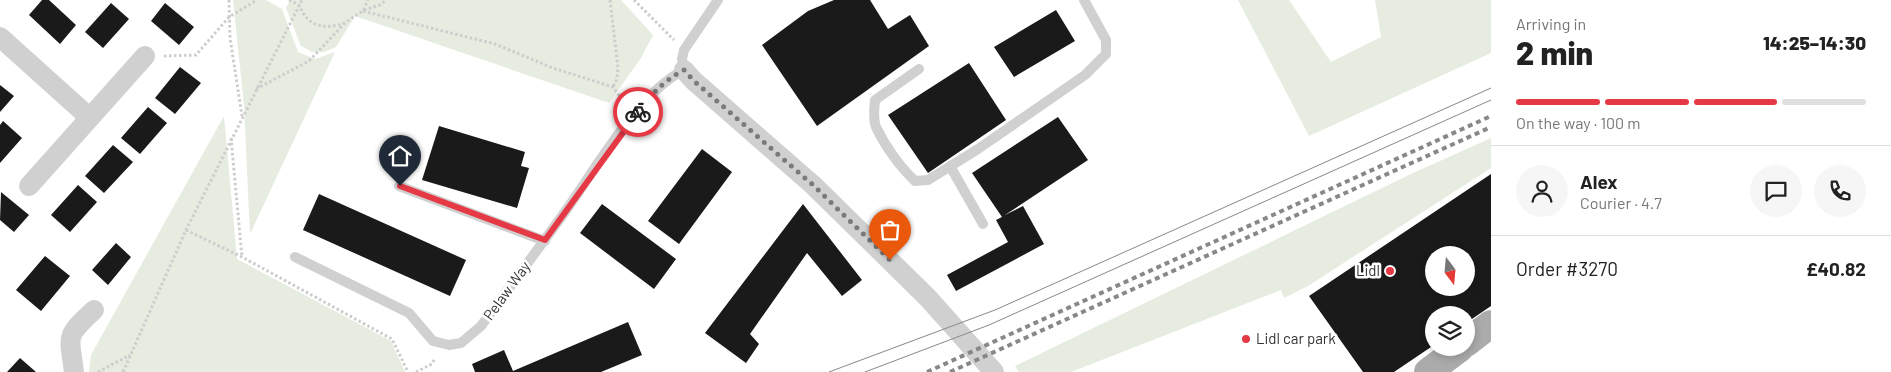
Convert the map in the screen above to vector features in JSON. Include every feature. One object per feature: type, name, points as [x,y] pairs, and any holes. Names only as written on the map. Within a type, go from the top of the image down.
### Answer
[{"type":"main road","points":[[1475,336],[1491,324]]},
{"type":"main road","points":[[1428,372],[1449,356]]},
{"type":"street","points":[[0,38],[90,118]]},
{"type":"street","points":[[29,186],[144,56]]},
{"type":"street","points":[[684,70],[694,81],[813,185],[928,298],[994,372]]},
{"type":"street","points":[[74,372],[70,340],[72,331],[94,310]]},
{"type":"lane","points":[[684,70],[682,59],[684,50],[718,0]]},
{"type":"lane","points":[[919,69],[875,100],[874,114],[876,127],[904,170],[915,181],[928,180],[950,166],[1085,75],[1106,54],[1106,40],[1084,0]]},
{"type":"lane","name":"Pelaw Way","points":[[440,343],[449,345],[461,343],[482,326],[634,116],[654,92],[672,76],[684,70]]},
{"type":"lane","points":[[950,166],[983,224]]},
{"type":"lane","points":[[400,186],[545,240]]},
{"type":"lane","points":[[295,257],[409,313],[432,341],[440,343]]},
{"type":"path","points":[[229,0],[230,38],[242,116]]},
{"type":"path","points":[[144,56],[196,55],[229,17],[257,0]]},
{"type":"path","points":[[289,0],[299,5],[303,15],[314,25],[325,28],[346,22]]},
{"type":"path","points":[[123,372],[186,230],[302,0]]},
{"type":"path","points":[[363,11],[368,0]]},
{"type":"path","points":[[255,90],[309,61],[346,22],[386,0]]},
{"type":"path","points":[[610,0],[618,68],[618,79],[613,87]]},
{"type":"path","points":[[634,0],[684,50]]},
{"type":"path","points":[[363,11],[495,44],[553,68],[613,87],[634,116]]},
{"type":"path","points":[[231,138],[242,257]]},
{"type":"path","points":[[186,230],[242,257],[392,340],[408,372]]},
{"type":"path","points":[[416,372],[432,364],[440,343]]},
{"type":"path","points":[[98,372],[130,356]]},
{"type":"shaded area","points":[[233,0],[266,0],[282,9],[298,52],[315,59],[335,52],[250,234],[244,105]]},
{"type":"shaded area","points":[[290,0],[621,0],[653,35],[641,58],[609,103],[355,16],[336,47],[324,52],[312,52],[301,46],[286,8]]},
{"type":"shaded area","points":[[1238,0],[1289,0],[1331,62],[1381,37],[1375,0],[1491,0],[1491,53],[1309,136]]},
{"type":"shaded area","points":[[224,116],[237,259],[391,341],[405,372],[89,372],[91,355]]},
{"type":"shaded area","points":[[1491,138],[1491,168],[1308,286],[1284,298],[1281,290],[1071,372],[1019,372],[1015,366],[1411,174]]},
{"type":"building","points":[[42,0],[49,0],[76,25],[60,44],[29,15]]},
{"type":"building","points":[[834,0],[870,0],[888,29],[910,15],[929,46],[817,126],[762,45],[808,11]]},
{"type":"building","points":[[111,3],[129,19],[103,48],[85,32]]},
{"type":"building","points":[[165,3],[194,27],[179,45],[151,21]]},
{"type":"building","points":[[1056,10],[1075,41],[1014,77],[994,47]]},
{"type":"building","points":[[969,63],[1006,120],[928,173],[888,115]]},
{"type":"building","points":[[180,67],[201,83],[175,114],[155,98]]},
{"type":"building","points":[[0,85],[14,96],[0,112]]},
{"type":"building","points":[[148,107],[167,123],[140,154],[121,138]]},
{"type":"building","points":[[1058,117],[1088,160],[1005,215],[1023,206],[1044,244],[956,291],[947,275],[1008,242],[996,220],[1002,217],[972,173]]},
{"type":"building","points":[[3,121],[22,138],[0,163],[0,125]]},
{"type":"building","points":[[439,126],[525,152],[521,166],[529,168],[517,208],[422,180]]},
{"type":"building","points":[[113,145],[133,162],[104,193],[85,176]]},
{"type":"building","points":[[702,149],[732,172],[679,244],[648,221]]},
{"type":"building","name":"Lidl","points":[[1491,174],[1491,306],[1475,317],[1475,306],[1425,306],[1425,351],[1394,372],[1363,372],[1309,296]]},
{"type":"building","points":[[78,185],[97,202],[70,232],[51,215]]},
{"type":"building","points":[[1,192],[29,215],[14,232],[0,220]]},
{"type":"building","points":[[319,194],[466,260],[450,296],[303,230]]},
{"type":"building","points":[[602,204],[676,259],[654,289],[580,233]]},
{"type":"building","points":[[803,204],[862,280],[842,296],[807,253],[750,334],[759,344],[746,363],[705,333]]},
{"type":"building","points":[[116,243],[131,257],[108,285],[92,270]]},
{"type":"building","points":[[45,256],[70,276],[41,311],[16,290]]},
{"type":"building","points":[[628,322],[642,355],[601,372],[475,372],[472,364],[504,350],[513,371]]},
{"type":"building","points":[[20,358],[36,372],[7,372]]},
{"type":"tram line","points":[[829,372],[995,310],[1491,88]]},
{"type":"tram line","points":[[865,372],[989,325],[1491,100]]},
{"type":"railway","points":[[927,372],[1491,116]]},
{"type":"railway","points":[[950,372],[1491,127]]},
{"type":"way so far","points":[[638,112],[654,92],[672,76],[684,70],[694,81],[813,185],[890,260]]},
{"type":"place","name":"Lidl","points":[[1390,271]]},
{"type":"place","name":"Lidl car park","points":[[1246,339]]},
{"type":"route","points":[[400,186],[545,240],[626,125],[638,112]]}]
